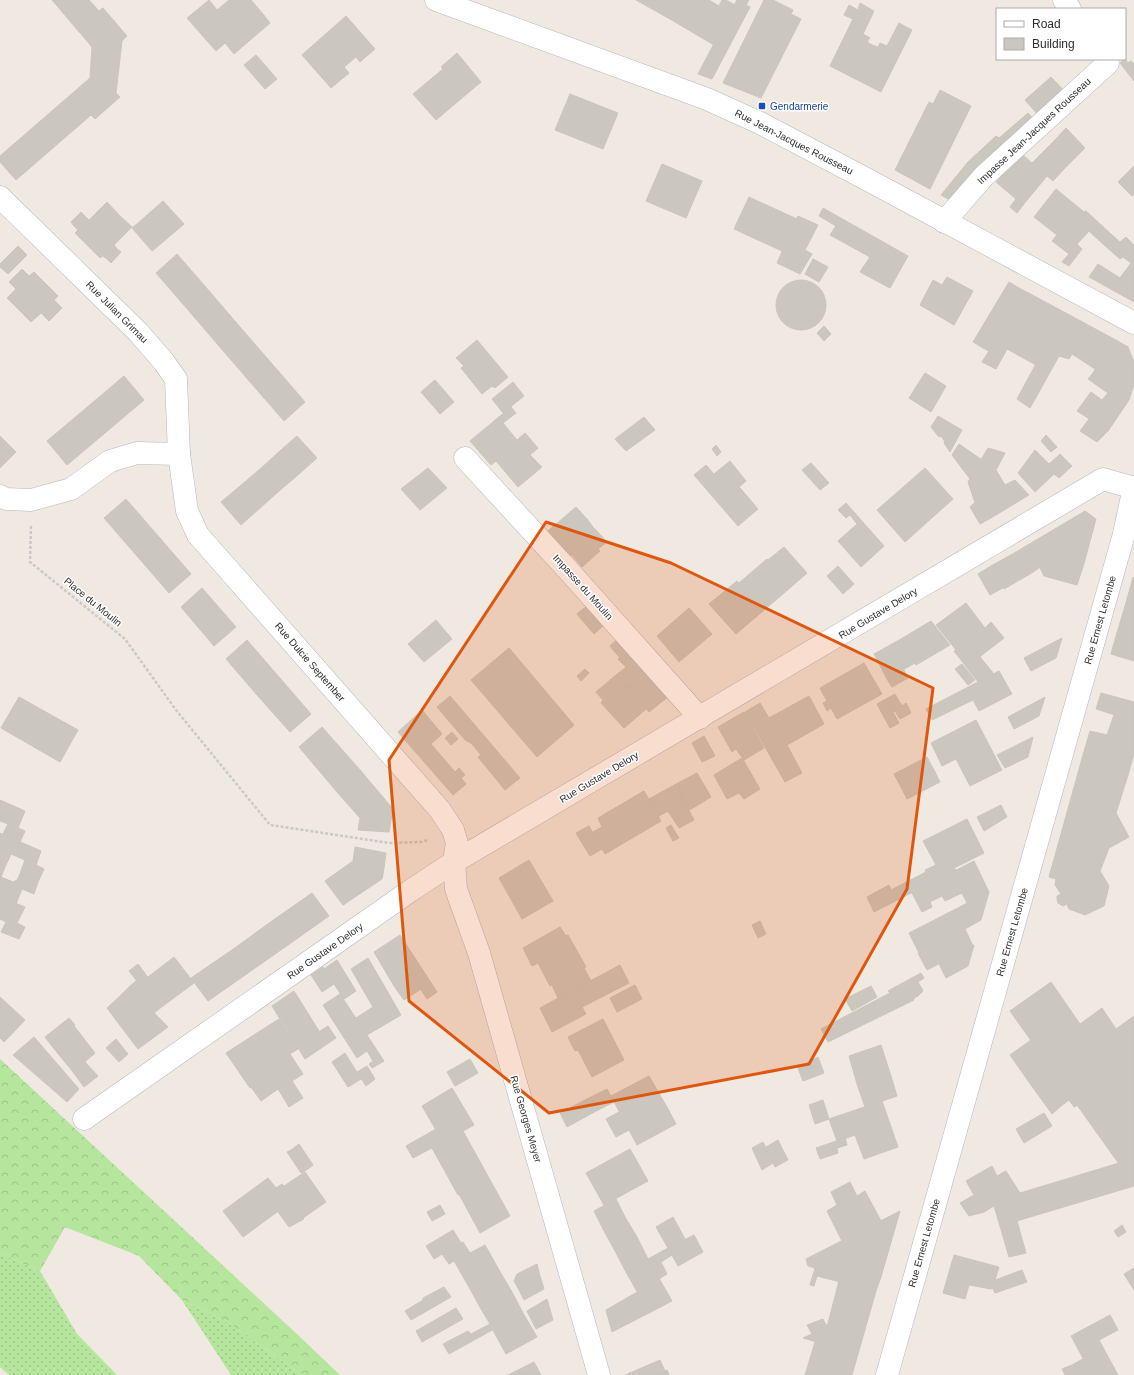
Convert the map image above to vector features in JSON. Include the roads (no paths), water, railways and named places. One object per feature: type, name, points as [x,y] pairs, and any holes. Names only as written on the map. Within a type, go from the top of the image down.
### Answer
[{"type":"street","name":"Rue Jean-Jacques Rousseau","points":[[436,0],[706,99],[782,134],[1134,323]]},
{"type":"street","name":"Impasse Jean-Jacques Rousseau","points":[[944,222],[984,176],[1108,62],[1106,60]]},
{"type":"street","name":"Rue Julian Grimau","points":[[0,197],[138,332],[176,379],[179,454]]},
{"type":"street","points":[[0,496],[6,499],[31,500],[71,489],[110,461],[137,453],[179,454]]},
{"type":"street","name":"Rue Dulcie September","points":[[179,454],[187,511],[198,535],[440,810],[453,830],[457,843],[454,862]]},
{"type":"street","name":"Impasse du Moulin","points":[[465,458],[568,570],[700,718]]},
{"type":"street","name":"Rue Gustave Delory","points":[[84,1120],[410,891],[454,862],[1103,479],[1134,488]]},
{"type":"street","name":"Rue Ernest Letombe","points":[[887,1375],[1124,534],[1134,488]]},
{"type":"street","name":"Rue Georges Meyer","points":[[454,862],[456,889],[479,953],[599,1375]]},
{"type":"place","name":"Gendarmerie","points":[[762,106]]}]
